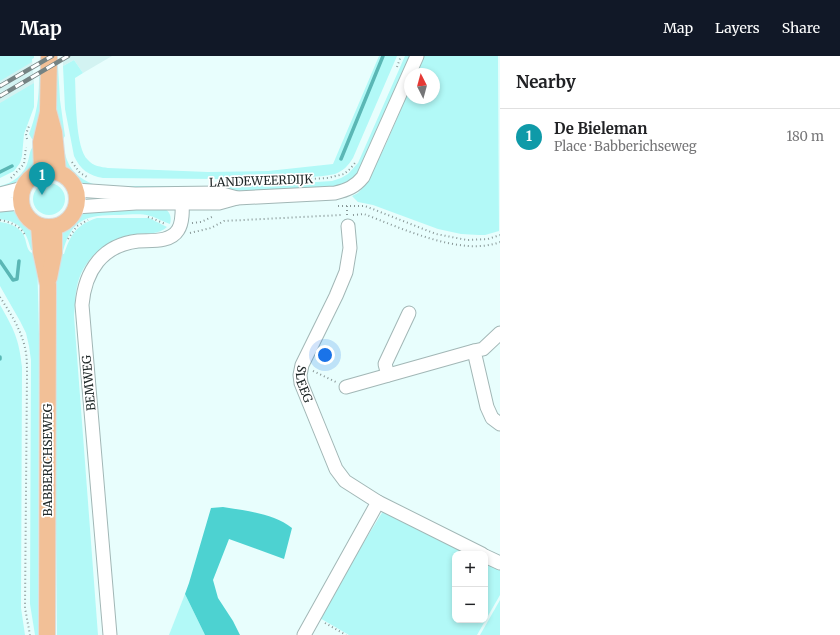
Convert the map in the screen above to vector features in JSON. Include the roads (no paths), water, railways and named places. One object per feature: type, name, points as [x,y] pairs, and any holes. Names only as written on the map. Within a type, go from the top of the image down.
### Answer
[{"type":"main road","points":[[42,172],[41,142],[48,110],[48,56]]},
{"type":"main road","points":[[48,110],[54,132],[58,172]]},
{"type":"main road","points":[[42,172],[58,172],[72,182],[76,190],[76,207],[68,220],[62,225],[46,227],[26,217],[18,190],[30,178],[42,172]]},
{"type":"main road","name":"BABBERICHSEWEG","points":[[46,227],[54,252],[48,285],[47,635]]},
{"type":"main road","name":"BABBERICHSEWEG","points":[[46,227],[41,252],[48,285]]},
{"type":"street","name":"LANDEWEERDIJK","points":[[76,190],[135,194],[219,203],[237,198],[335,193],[350,189],[363,177],[417,56]]},
{"type":"street","points":[[0,194],[18,190]]},
{"type":"street","points":[[0,205],[18,190]]},
{"type":"street","name":"LANDEWEERDIJK","points":[[76,207],[182,199]]},
{"type":"street","name":"BEMWEG","points":[[110,635],[82,305],[84,292],[91,270],[111,249],[124,243],[167,238],[180,227],[182,199]]},
{"type":"street","name":"SLEEG","points":[[348,226],[350,248],[346,272],[336,296],[302,365],[300,374],[301,383],[336,469],[345,481],[378,502],[476,551]]},
{"type":"street","points":[[388,375],[384,364],[409,312]]},
{"type":"street","points":[[346,387],[482,349],[500,333]]},
{"type":"street","points":[[474,351],[487,407],[492,418],[500,424]]},
{"type":"street","points":[[304,635],[378,502]]},
{"type":"street","points":[[488,557],[500,563]]},
{"type":"waterway","points":[[341,159],[383,56]]},
{"type":"waterway","points":[[0,172],[12,166]]},
{"type":"waterway","points":[[0,261],[13,280],[17,279],[19,261]]},
{"type":"railway","points":[[0,86],[52,56]]},
{"type":"railway","points":[[0,96],[68,56]]},
{"type":"place","name":"De Bieleman","points":[[42,195]]}]
